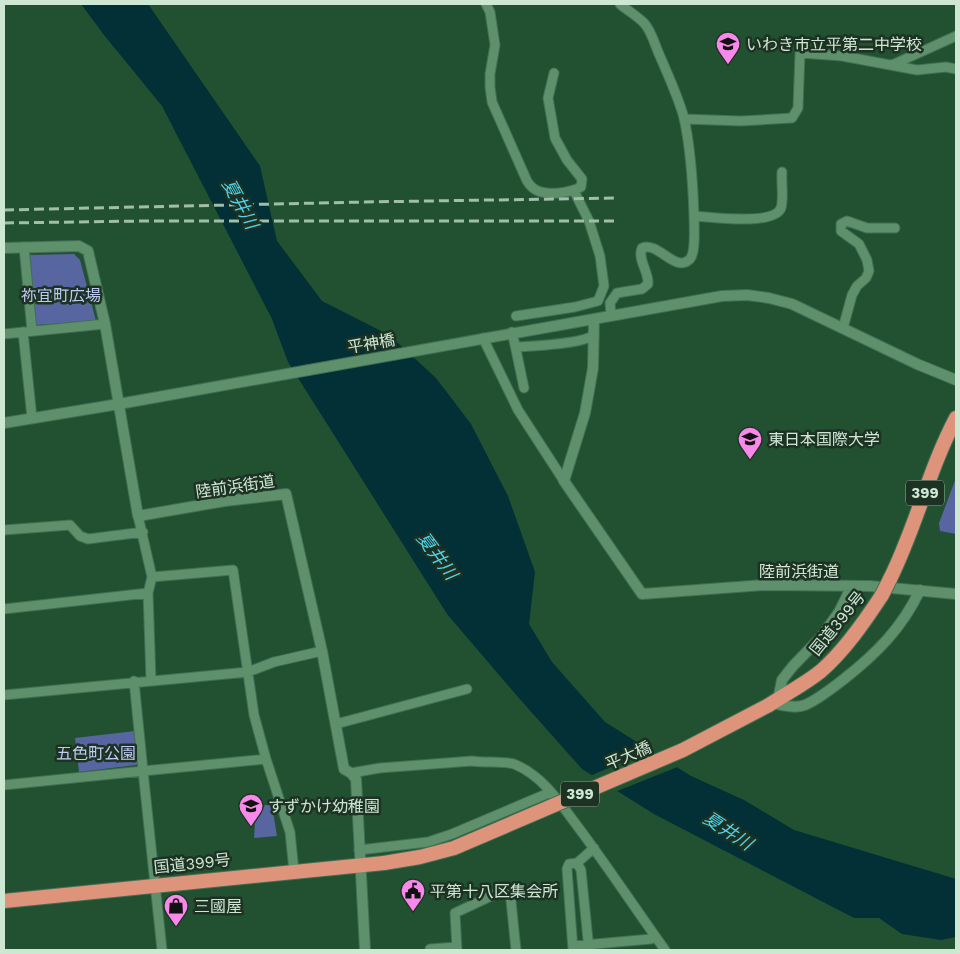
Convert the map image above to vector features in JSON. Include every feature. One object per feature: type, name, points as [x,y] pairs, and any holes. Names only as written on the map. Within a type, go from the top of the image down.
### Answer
[{"type":"highway","name":"国道399号","points":[[773,703],[821,670],[845,646],[882,595],[946,437],[956,418]]},
{"type":"highway","name":"平大橋","points":[[384,862],[420,857],[454,848],[683,750],[773,703]]},
{"type":"highway","name":"国道399号","points":[[4,900],[384,862]]},
{"type":"street","points":[[486,4],[490,12],[495,45],[490,81],[492,102],[527,181],[535,190],[574,191],[581,188],[582,179],[567,160],[555,138],[548,98],[554,73]]},
{"type":"street","points":[[611,315],[610,303],[617,293],[642,290],[648,284],[648,278],[640,256],[642,248],[652,247],[673,260],[682,262],[689,260],[693,255],[693,187],[684,119],[675,91],[645,24],[620,4]]},
{"type":"street","points":[[892,65],[956,36]]},
{"type":"street","points":[[684,119],[741,121],[792,118],[798,108],[800,53],[842,56],[917,70],[946,67],[956,69]]},
{"type":"street","points":[[694,216],[755,219],[771,217],[781,208],[782,172]]},
{"type":"street","points":[[516,316],[598,302],[604,286],[600,256],[589,221],[574,191]]},
{"type":"street","points":[[844,328],[852,295],[857,286],[866,278],[869,271],[867,260],[859,244],[841,231],[841,224],[847,221],[866,228],[894,228]]},
{"type":"street","points":[[4,248],[79,246],[88,251],[105,324],[138,516],[152,577],[148,593],[151,680]]},
{"type":"street","points":[[24,247],[32,418]]},
{"type":"street","name":"平神橋","points":[[119,404],[512,332],[722,296],[747,295],[792,304],[956,380]]},
{"type":"street","points":[[575,307],[576,322]]},
{"type":"street","points":[[564,481],[585,413],[593,368],[594,319]]},
{"type":"street","points":[[4,334],[105,324]]},
{"type":"street","points":[[512,332],[524,388]]},
{"type":"street","points":[[515,345],[517,347],[579,341],[594,335]]},
{"type":"street","points":[[480,338],[518,410],[564,481]]},
{"type":"street","points":[[4,423],[119,404]]},
{"type":"street","name":"陸前浜街道","points":[[564,481],[642,594],[765,585],[852,586],[956,594]]},
{"type":"street","name":"陸前浜街道","points":[[138,516],[225,501],[286,494],[322,651],[344,769],[351,773]]},
{"type":"street","points":[[4,530],[70,525],[80,536],[88,539],[143,532]]},
{"type":"street","points":[[152,577],[233,570],[254,715],[290,832],[294,871]]},
{"type":"street","points":[[852,586],[839,612],[822,636],[782,680],[773,703],[794,707],[805,705],[863,664],[889,638],[911,610],[920,590]]},
{"type":"street","points":[[4,610],[148,593]]},
{"type":"street","points":[[4,695],[134,681],[248,672],[274,662],[322,651]]},
{"type":"street","points":[[134,681],[162,950]]},
{"type":"street","points":[[336,724],[467,689]]},
{"type":"street","points":[[4,785],[266,759]]},
{"type":"street","points":[[351,773],[380,768],[472,761],[512,764],[532,774],[551,792],[594,848],[665,950]]},
{"type":"street","points":[[351,773],[356,779],[365,950]]},
{"type":"street","points":[[359,850],[428,842],[452,834],[551,792]]},
{"type":"street","points":[[594,848],[577,864],[569,864],[567,869],[573,948],[651,939],[655,936]]},
{"type":"street","points":[[577,864],[581,870],[589,947]]},
{"type":"street","points":[[430,950],[457,949],[455,913],[506,889],[510,891],[516,950]]},
{"type":"green space","name":"祢宜町広場","points":[[74,254],[80,260],[96,321],[36,325],[29,255]]},
{"type":"green space","points":[[956,478],[956,534],[940,531],[939,523]]},
{"type":"green space","name":"五色町公園","points":[[135,731],[139,762],[136,765],[79,772],[75,738]]},
{"type":"green space","points":[[265,805],[272,805],[277,836],[254,838],[255,823]]},
{"type":"water","name":"夏井川","points":[[81,4],[148,4],[260,166],[277,241],[322,301],[389,335],[436,378],[471,424],[508,496],[535,572],[529,624],[552,662],[605,722],[691,776],[744,800],[794,830],[956,879],[956,937],[941,940],[902,934],[879,918],[854,918],[654,814],[582,769],[447,614],[288,362],[272,319],[162,106]]},
{"type":"pier","points":[[653,749],[680,766],[615,792],[590,776]]},
{"type":"railway","points":[[4,210],[618,198]]},
{"type":"railway","points":[[4,223],[143,221],[619,221]]},
{"type":"place","name":"いわき市立平第二中学校","points":[[728,65]]},
{"type":"place","name":"東日本国際大学","points":[[750,460]]},
{"type":"place","name":"すずかけ幼稚園","points":[[251,827]]},
{"type":"place","name":"平第十八区集会所","points":[[413,912]]},
{"type":"place","name":"三國屋","points":[[176,927]]}]
